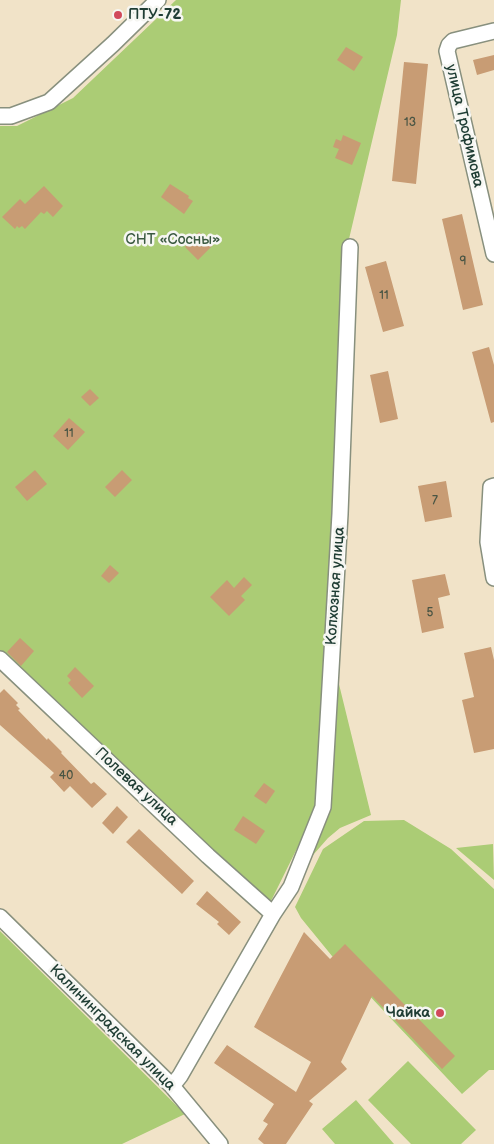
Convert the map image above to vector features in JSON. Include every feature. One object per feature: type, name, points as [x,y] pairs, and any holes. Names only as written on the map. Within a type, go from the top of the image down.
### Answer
[{"type":"street","points":[[0,116],[11,116],[49,102],[158,0]]},
{"type":"street","name":"улица Трофимова","points":[[494,31],[453,41],[447,51],[494,254]]},
{"type":"street","name":"Колхозная улица","points":[[172,1086],[216,1015],[273,914],[291,887],[323,807],[340,514],[350,247]]},
{"type":"street","points":[[494,486],[491,487],[488,542],[494,578]]},
{"type":"street","name":"Полевая улица","points":[[0,659],[208,856],[273,914]]},
{"type":"street","name":"Калининградская улица","points":[[0,917],[172,1086],[220,1144]]},
{"type":"green space","name":"СНТ «Сосны»","points":[[176,0],[401,0],[397,35],[345,256],[343,350],[316,810],[269,905],[0,653],[0,126],[17,126],[73,98]]},
{"type":"green space","points":[[337,676],[371,815],[340,828],[328,838],[306,863]]},
{"type":"green space","name":"Чайка","points":[[404,820],[451,849],[494,889],[494,1070],[489,1070],[462,1094],[332,956],[301,918],[295,907],[323,849],[364,821]]},
{"type":"green space","points":[[493,844],[494,880],[456,848]]},
{"type":"green space","points":[[0,931],[185,1114],[122,1144],[0,1144]]},
{"type":"green space","points":[[408,1061],[476,1130],[461,1144],[411,1144],[368,1100]]},
{"type":"green space","points":[[356,1100],[394,1144],[335,1144],[322,1129]]},
{"type":"building","points":[[346,47],[363,57],[354,71],[337,60]]},
{"type":"building","points":[[494,55],[494,70],[477,75],[473,60]]},
{"type":"building","points":[[404,62],[428,64],[416,184],[392,181]]},
{"type":"building","points":[[343,135],[361,143],[352,165],[335,158],[339,149],[333,147],[336,139],[341,141]]},
{"type":"building","points":[[170,184],[189,196],[188,198],[193,201],[184,214],[161,197]]},
{"type":"building","points":[[44,186],[63,206],[53,217],[47,211],[44,214],[41,212],[25,229],[22,226],[19,228],[17,226],[15,229],[2,217],[20,199],[25,204]]},
{"type":"building","points":[[462,214],[483,305],[463,310],[442,219]]},
{"type":"building","points":[[199,232],[213,245],[198,260],[185,247]]},
{"type":"building","points":[[386,261],[404,326],[383,332],[365,267]]},
{"type":"building","points":[[489,347],[494,365],[494,422],[491,423],[472,352]]},
{"type":"building","points":[[388,371],[398,419],[380,423],[370,375]]},
{"type":"building","points":[[90,389],[99,398],[90,406],[81,397]]},
{"type":"building","points":[[69,418],[85,432],[68,450],[53,436]]},
{"type":"building","points":[[35,470],[47,484],[27,501],[15,487]]},
{"type":"building","points":[[122,470],[132,480],[115,497],[105,487]]},
{"type":"building","points":[[446,481],[452,517],[425,522],[418,486]]},
{"type":"building","points":[[110,565],[119,573],[109,583],[101,576]]},
{"type":"building","points":[[445,574],[450,595],[438,598],[444,628],[422,633],[412,580]]},
{"type":"building","points":[[244,577],[252,585],[241,596],[245,600],[229,616],[210,597],[227,580],[234,588]]},
{"type":"building","points":[[20,638],[34,651],[21,666],[7,652]]},
{"type":"building","points":[[491,647],[494,660],[494,749],[474,753],[462,700],[474,697],[464,653]]},
{"type":"building","points":[[75,667],[94,686],[82,698],[68,683],[71,680],[67,676]]},
{"type":"building","points":[[4,689],[18,703],[16,705],[20,709],[18,710],[47,740],[48,738],[91,784],[94,782],[107,794],[92,808],[70,786],[64,792],[50,777],[54,773],[0,725],[0,693]]},
{"type":"building","points":[[264,783],[275,791],[266,804],[254,796]]},
{"type":"building","points":[[117,806],[128,817],[113,834],[102,823]]},
{"type":"building","points":[[243,816],[265,831],[256,844],[234,830]]},
{"type":"building","points":[[139,829],[194,881],[182,894],[126,842]]},
{"type":"building","points":[[207,891],[241,922],[229,935],[217,924],[219,922],[196,904]]},
{"type":"building","points":[[304,932],[330,959],[345,944],[455,1056],[442,1069],[372,996],[341,1062],[347,1069],[309,1101],[313,1104],[286,1144],[264,1144],[258,1139],[268,1124],[263,1121],[274,1104],[214,1063],[227,1045],[296,1092],[311,1062],[254,1027]]},
{"type":"place","name":"ПТУ-72","points":[[118,15]]},
{"type":"place","name":"Чайка","points":[[440,1013]]}]
